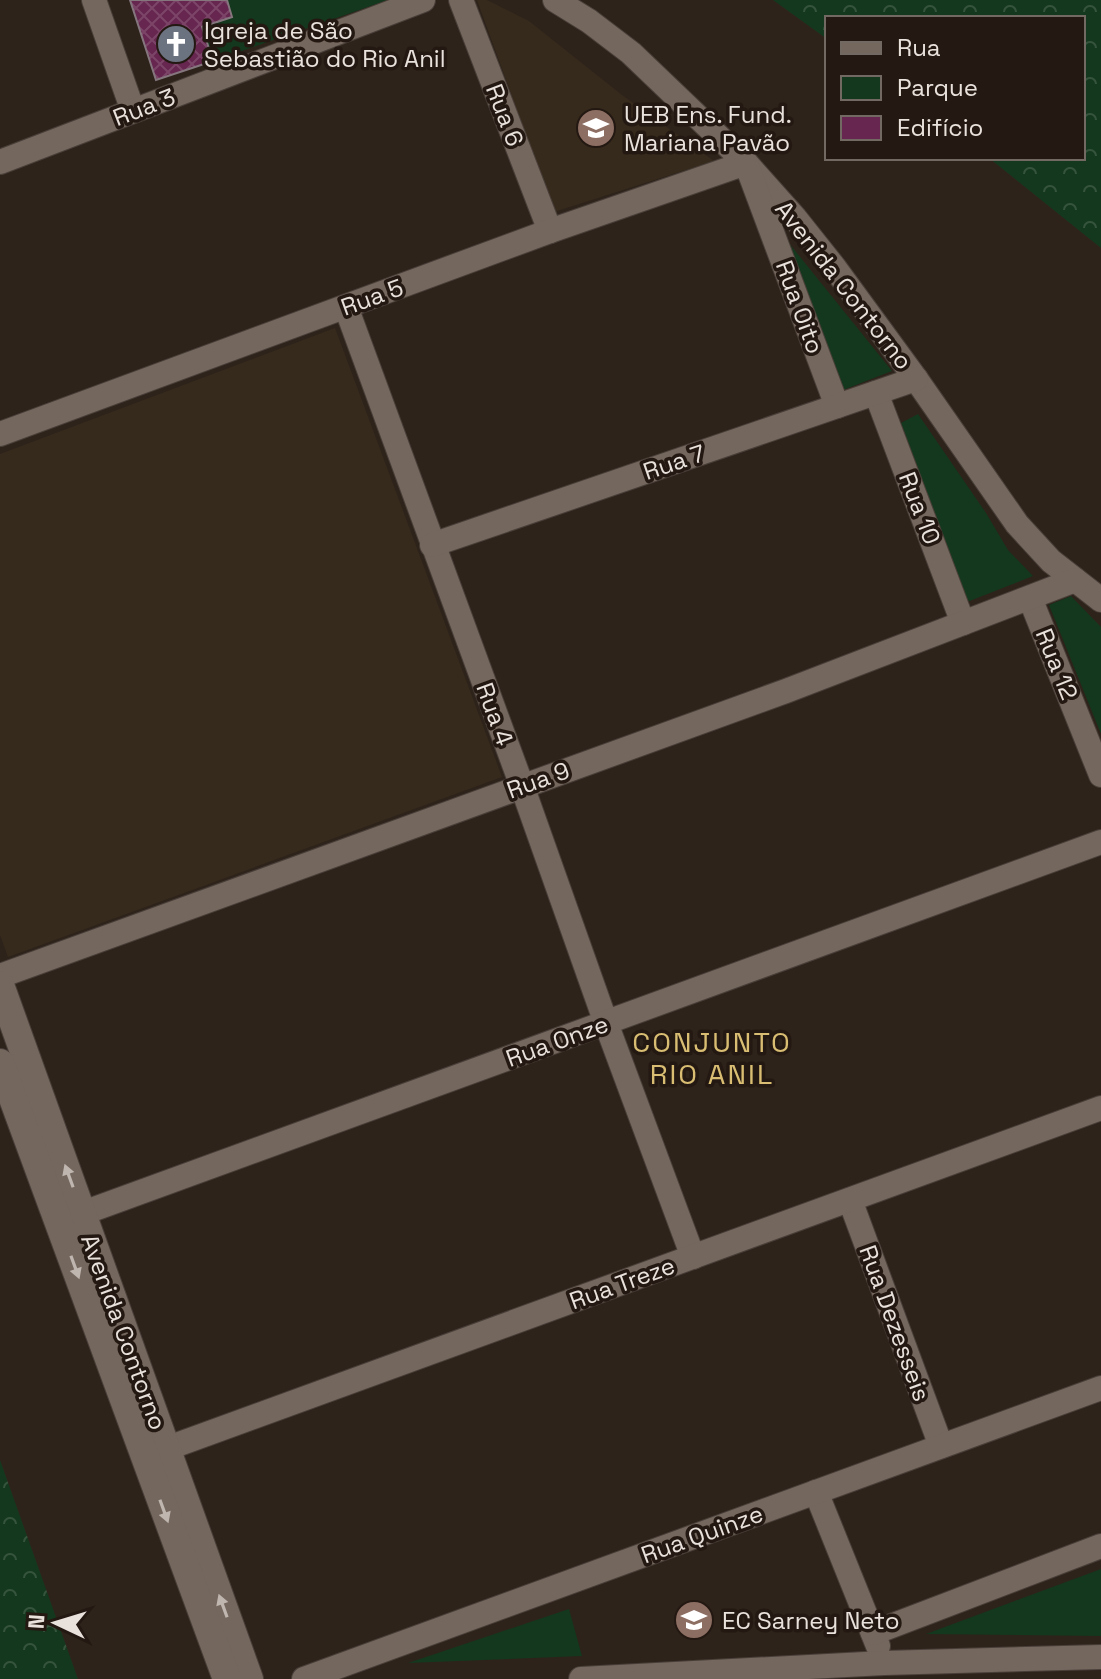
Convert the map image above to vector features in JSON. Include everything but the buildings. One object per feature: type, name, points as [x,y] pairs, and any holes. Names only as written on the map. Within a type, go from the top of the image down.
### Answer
[{"type":"street","points":[[94,0],[133,111]]},
{"type":"street","name":"Rua 3","points":[[0,162],[423,0]]},
{"type":"street","name":"Rua 6","points":[[461,0],[550,231]]},
{"type":"street","name":"Avenida Contorno","points":[[555,0],[631,53],[746,163],[834,267],[1017,524],[1038,549],[1101,600]]},
{"type":"street","name":"Rua 5","points":[[0,434],[550,231],[746,163]]},
{"type":"street","name":"Rua Oito","points":[[746,163],[837,406]]},
{"type":"street","name":"Rua 4","points":[[346,307],[693,1257]]},
{"type":"street","name":"Rua 7","points":[[432,545],[916,379]]},
{"type":"street","name":"Rua 10","points":[[876,393],[963,623]]},
{"type":"street","name":"Rua 9","points":[[0,976],[771,696],[1075,580]]},
{"type":"street","name":"Rua 12","points":[[1030,598],[1101,775]]},
{"type":"street","name":"Rua Onze","points":[[70,1218],[1101,842]]},
{"type":"street","name":"Avenida Contorno","points":[[0,985],[70,1218],[155,1453],[227,1679]]},
{"type":"street","name":"Avenida Contorno","points":[[0,1063],[70,1218]]},
{"type":"street","name":"Rua Treze","points":[[155,1453],[1101,1108]]},
{"type":"street","name":"Rua Dezesseis","points":[[850,1200],[941,1446]]},
{"type":"street","name":"Rua Quinze","points":[[304,1679],[1101,1388]]},
{"type":"street","name":"Avenida Contorno","points":[[155,1453],[249,1679]]},
{"type":"street","points":[[816,1492],[884,1663]]},
{"type":"street","points":[[873,1633],[1101,1546]]},
{"type":"street","points":[[581,1679],[884,1663],[1101,1657]]},
{"type":"shaded area","name":"UEB Ens. Fund. Mariana Pavão","points":[[477,0],[487,0],[529,21],[622,95],[714,161],[554,212]]},
{"type":"shaded area","points":[[335,328],[502,777],[8,957],[0,935],[0,454]]},
{"type":"green space","points":[[227,0],[388,0],[213,61],[202,27],[232,17]]},
{"type":"green space","points":[[773,0],[1101,0],[1101,248],[991,160],[1085,160],[1085,16],[825,16],[825,38]]},
{"type":"green space","points":[[784,237],[892,371],[843,390]]},
{"type":"green space","points":[[918,414],[1008,550],[1033,576],[967,602],[901,423]]},
{"type":"green space","points":[[1071,596],[1101,627],[1101,734],[1049,605]]},
{"type":"green space","points":[[0,1460],[78,1679],[0,1679]]},
{"type":"green space","points":[[1101,1569],[1101,1636],[926,1634]]},
{"type":"green space","points":[[569,1609],[582,1656],[408,1663]]},
{"type":"place","name":"Igreja de São Sebastião do Rio Anil","points":[[176,44]]},
{"type":"place","name":"UEB Ens. Fund. Mariana Pavão","points":[[596,128]]},
{"type":"place","name":"EC Sarney Neto","points":[[694,1620]]},
{"type":"district","name":"CONJUNTO RIO ANIL","points":[[712,1058]]}]
